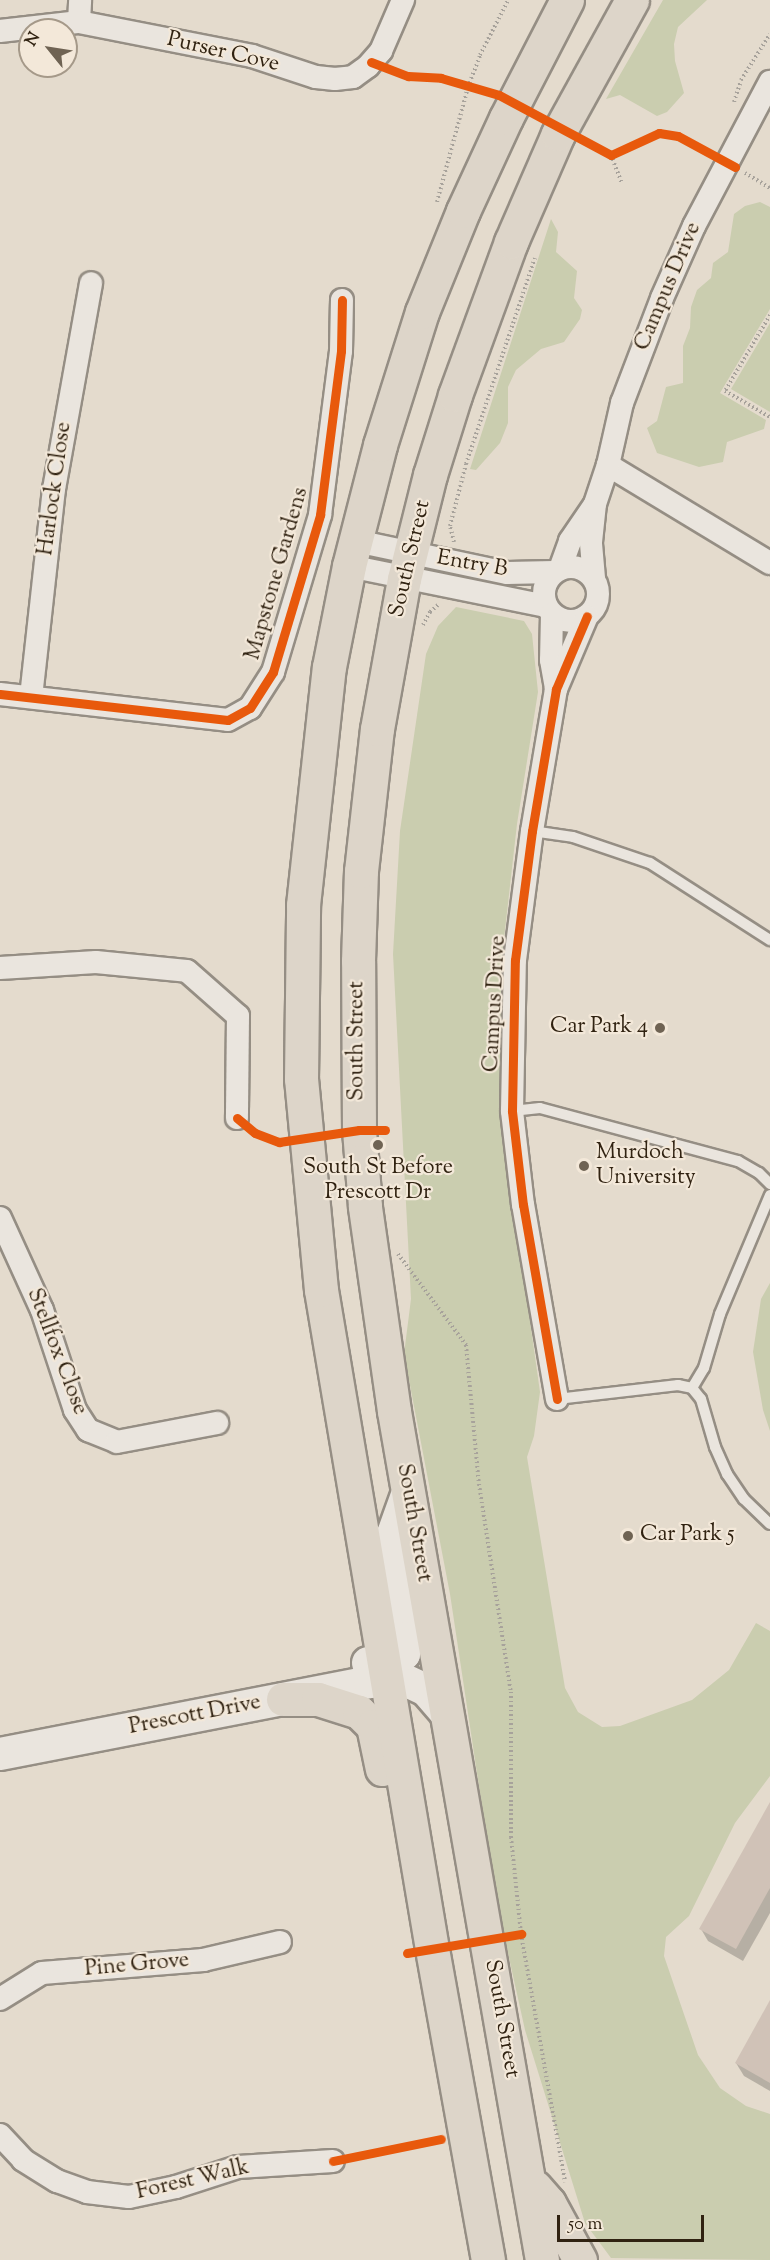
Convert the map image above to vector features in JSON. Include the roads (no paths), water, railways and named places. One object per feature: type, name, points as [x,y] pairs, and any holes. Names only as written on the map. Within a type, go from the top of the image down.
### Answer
[{"type":"highway","points":[[488,2260],[419,1872],[387,1670],[321,1290],[301,1078],[303,904],[329,667],[353,554],[380,445],[422,312],[506,118],[567,0]]},
{"type":"highway","name":"South Street","points":[[542,2260],[408,1492],[365,1206],[359,1130],[358,1049],[361,871],[377,729],[407,566],[430,475],[455,395],[511,242],[558,134],[632,0]]},
{"type":"highway","points":[[283,1699],[318,1699],[346,1707],[359,1712],[373,1726],[397,1847],[405,1859],[419,1872]]},
{"type":"highway","points":[[530,2181],[549,2203],[580,2260]]},
{"type":"street","name":"Purser Cove","points":[[0,31],[80,11],[252,56],[316,77],[335,79],[353,77],[368,66],[381,51],[403,0]]},
{"type":"street","name":"Campus Drive","points":[[557,1399],[523,1205],[512,1111],[515,960],[532,831],[556,689],[586,616],[597,603],[598,586],[594,578],[591,542],[595,504],[608,465],[622,403],[652,324],[770,82]]},
{"type":"street","name":"Harlock Close","points":[[32,697],[54,489],[91,283]]},
{"type":"street","name":"Mapstone Gardens","points":[[0,694],[228,720],[250,708],[273,672],[320,515],[341,351],[342,300]]},
{"type":"street","points":[[608,465],[770,563]]},
{"type":"street","name":"Campus Drive","points":[[556,689],[551,660],[549,610],[544,588],[557,571],[570,542],[595,504]]},
{"type":"street","name":"Entry B","points":[[353,554],[407,566],[455,589],[549,610]]},
{"type":"street","name":"Entry B","points":[[407,566],[461,564],[507,573],[557,571]]},
{"type":"street","points":[[557,571],[575,566],[589,572],[594,578]]},
{"type":"street","points":[[549,610],[569,621],[586,616]]},
{"type":"street","points":[[0,968],[96,963],[187,971],[238,1017],[237,1118]]},
{"type":"street","name":"Stellfox Close","points":[[0,1218],[42,1310],[75,1410],[88,1430],[117,1442],[217,1423]]},
{"type":"street","name":"Prescott Drive","points":[[0,1754],[370,1682],[404,1654],[407,1636],[406,1607],[393,1534],[408,1492]]},
{"type":"street","points":[[349,1665],[367,1647],[379,1628]]},
{"type":"street","name":"Prescott Drive","points":[[0,1734],[365,1663],[387,1670],[426,1690],[446,1713]]},
{"type":"street","name":"Pine Grove","points":[[0,1999],[42,1973],[203,1960],[280,1942]]},
{"type":"street","name":"Forest Walk","points":[[0,2135],[23,2160],[57,2181],[87,2192],[129,2197],[176,2187],[238,2167],[333,2161]]},
{"type":"lane","points":[[532,831],[573,837],[650,863],[770,940]]},
{"type":"lane","points":[[512,1111],[540,1108],[738,1161],[759,1173],[770,1184]]},
{"type":"lane","points":[[692,1388],[704,1368],[720,1314],[770,1195]]},
{"type":"lane","points":[[557,1399],[678,1385],[692,1388],[701,1399],[715,1446],[727,1474],[744,1499],[770,1524]]},
{"type":"place","name":"Car Park 4","points":[[660,1028]]},
{"type":"place","name":"South St Before Prescott Dr","points":[[378,1145]]},
{"type":"place","name":"Murdoch University","points":[[584,1166]]},
{"type":"place","name":"Car Park 5","points":[[628,1536]]}]
